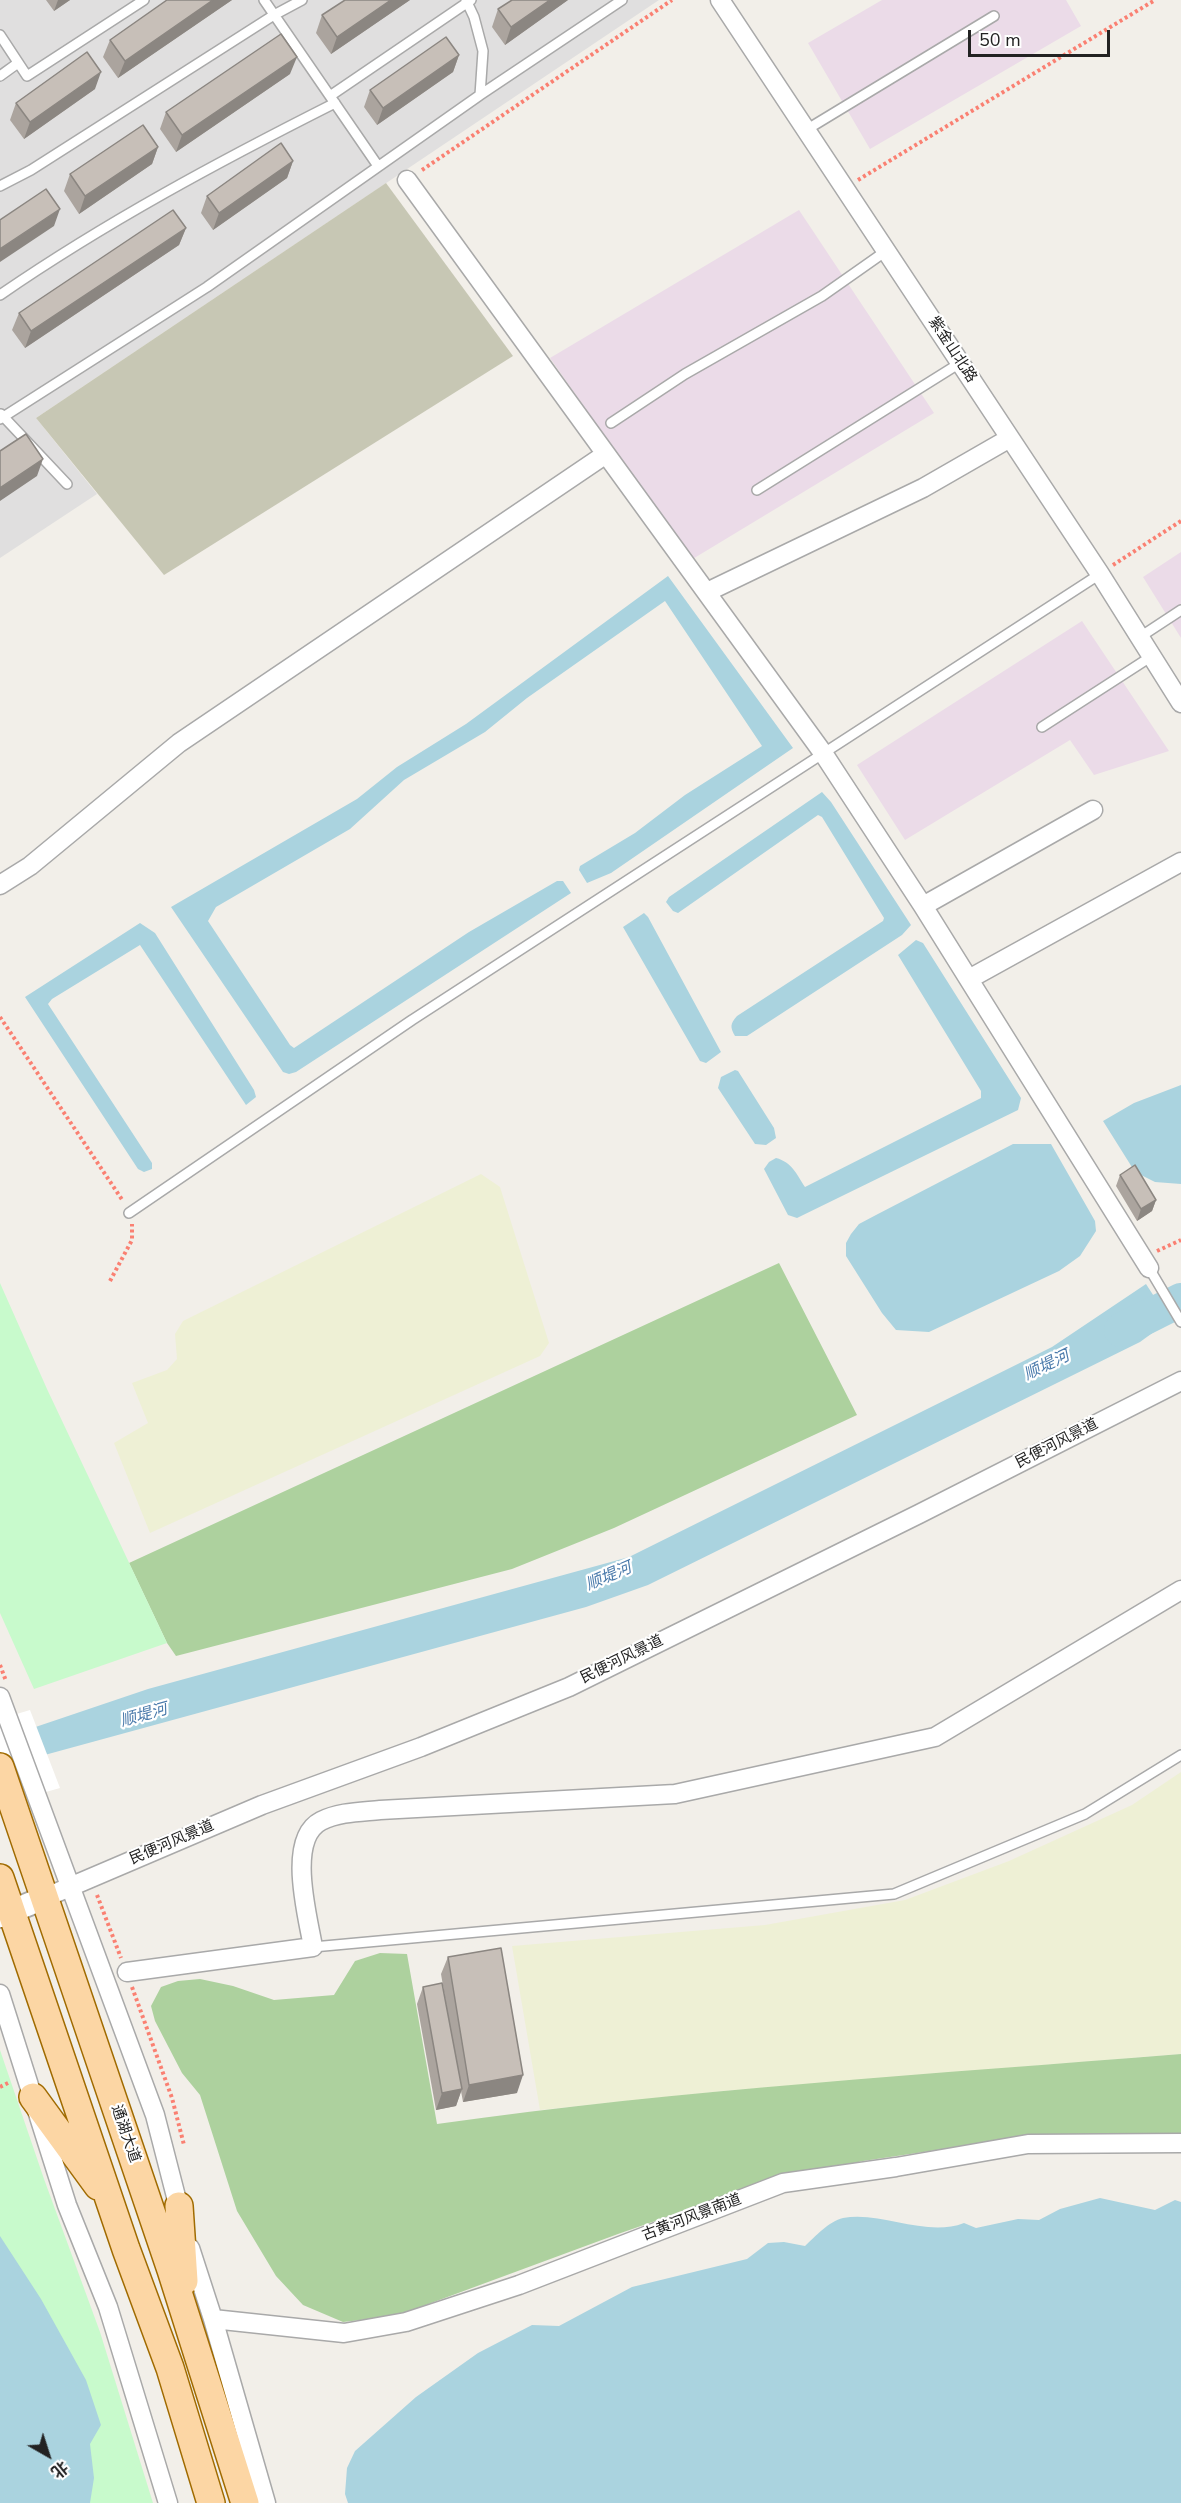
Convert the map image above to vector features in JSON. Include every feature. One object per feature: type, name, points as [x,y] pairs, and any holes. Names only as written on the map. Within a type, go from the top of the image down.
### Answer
[{"type":"main road","name":"通湖大道","points":[[0,1767],[184,2309],[245,2503]]},
{"type":"main road","points":[[0,1878],[6,1913],[52,2031],[126,2249],[170,2368],[212,2503]]},
{"type":"main road","points":[[52,2031],[61,2020],[72,2016],[86,2020]]},
{"type":"main road","points":[[33,2097],[112,2203]]},
{"type":"main road","points":[[179,2206],[184,2268],[184,2309]]},
{"type":"street","name":"紫金山北路","points":[[720,0],[1100,574],[1181,703]]},
{"type":"street","points":[[407,180],[824,753],[923,906],[1146,1263]]},
{"type":"street","points":[[707,592],[923,488],[1010,438]]},
{"type":"street","points":[[0,885],[30,866],[179,743],[606,454]]},
{"type":"street","points":[[923,906],[1093,810]]},
{"type":"street","points":[[969,979],[1181,862]]},
{"type":"street","name":"民便河风景道","points":[[44,1898],[262,1805],[421,1747],[569,1687],[929,1509],[1181,1380]]},
{"type":"street","points":[[127,1972],[313,1947],[300,1873],[309,1836],[319,1822],[344,1813],[380,1810],[675,1794],[935,1737],[1181,1590]]},
{"type":"street","points":[[3,1705],[155,2115],[193,2260],[213,2319],[266,2503]]},
{"type":"street","points":[[6,1913],[44,1898]]},
{"type":"street","points":[[0,1994],[67,2205],[108,2307],[168,2503]]},
{"type":"street","name":"古黄河风景南道","points":[[213,2319],[344,2333],[406,2322],[519,2285],[783,2183],[896,2167],[1028,2144],[1181,2143]]},
{"type":"lane","points":[[0,35],[27,76],[144,0]]},
{"type":"lane","points":[[264,0],[378,166]]},
{"type":"lane","points":[[0,186],[31,170],[274,15],[302,0]]},
{"type":"lane","points":[[68,484],[1,417],[207,287],[480,95],[622,0]]},
{"type":"lane","points":[[0,295],[85,240],[332,99],[468,1],[483,51],[480,95]]},
{"type":"lane","points":[[806,130],[993,16]]},
{"type":"lane","points":[[0,76],[18,63]]},
{"type":"lane","points":[[611,423],[685,374],[822,296],[886,251]]},
{"type":"lane","points":[[757,490],[960,363]]},
{"type":"lane","points":[[129,1213],[412,1020],[1100,574]]},
{"type":"lane","points":[[1140,637],[1181,610]]},
{"type":"lane","points":[[1042,727],[1152,656]]},
{"type":"lane","points":[[1146,1263],[1181,1322]]},
{"type":"lane","points":[[313,1947],[894,1894],[1085,1814],[1181,1755]]},
{"type":"path","points":[[407,180],[672,0]]},
{"type":"path","points":[[845,188],[1155,0]]},
{"type":"path","points":[[1100,574],[1181,521]]},
{"type":"path","points":[[0,1017],[129,1213],[132,1221],[132,1240],[110,1281]]},
{"type":"path","points":[[1146,1263],[1181,1240]]},
{"type":"shaded area","points":[[0,0],[659,0],[36,418],[97,494],[0,558]]},
{"type":"shaded area","points":[[882,0],[1066,0],[1081,26],[870,149],[808,43]]},
{"type":"shaded area","points":[[386,183],[513,356],[164,575],[36,418]]},
{"type":"shaded area","points":[[799,210],[934,413],[691,560],[550,358]]},
{"type":"shaded area","points":[[1181,552],[1181,638],[1143,577]]},
{"type":"shaded area","points":[[1082,621],[1169,751],[1094,775],[1070,740],[905,840],[857,765]]},
{"type":"shaded area","points":[[481,1174],[500,1187],[549,1343],[540,1356],[150,1533],[114,1443],[148,1423],[132,1383],[167,1370],[177,1359],[175,1334],[183,1321]]},
{"type":"shaded area","points":[[1181,1772],[1181,2054],[724,2091],[540,2110],[512,1946],[765,1925],[905,1900],[1009,1861],[1132,1805]]},
{"type":"green space","points":[[779,1263],[857,1415],[614,1528],[512,1569],[176,1656],[167,1643],[129,1563]]},
{"type":"green space","points":[[0,1283],[47,1389],[167,1643],[34,1689],[0,1613]]},
{"type":"green space","points":[[380,1953],[407,1954],[437,2124],[716,2092],[1181,2054],[1181,2136],[1062,2136],[964,2146],[863,2161],[764,2183],[396,2316],[343,2322],[303,2305],[276,2276],[237,2211],[200,2095],[182,2073],[155,2021],[151,2006],[161,1987],[178,1981],[200,1979],[233,1986],[274,2000],[334,1995],[355,1961]]},
{"type":"green space","points":[[0,2050],[100,2332],[153,2503],[0,2503]]},
{"type":"water","points":[[668,576],[793,748],[611,873],[587,883],[579,870],[580,866],[635,833],[685,795],[762,746],[665,601],[527,698],[485,732],[404,780],[350,829],[216,907],[208,921],[294,1048],[469,932],[557,881],[563,881],[571,893],[296,1072],[289,1074],[283,1072],[171,907],[357,799],[397,767],[466,724]]},
{"type":"water","points":[[822,792],[831,802],[911,925],[902,935],[747,1036],[735,1036],[732,1026],[737,1016],[883,921],[884,918],[822,817],[818,815],[678,913],[673,911],[666,902],[669,897]]},
{"type":"water","points":[[644,913],[721,1052],[706,1063],[700,1061],[623,927]]},
{"type":"water","points":[[140,923],[155,933],[254,1090],[256,1097],[246,1105],[140,945],[52,999],[48,1004],[152,1163],[152,1169],[144,1172],[138,1169],[25,997]]},
{"type":"water","points":[[916,940],[923,943],[1021,1098],[1018,1110],[797,1218],[788,1215],[764,1169],[769,1162],[776,1158],[782,1160],[794,1170],[805,1187],[981,1098],[981,1091],[898,955]]},
{"type":"water","points":[[735,1070],[738,1071],[774,1128],[776,1138],[766,1145],[755,1144],[718,1088],[721,1077]]},
{"type":"water","points":[[1181,1085],[1181,1184],[1155,1182],[1135,1172],[1103,1121],[1134,1103]]},
{"type":"water","points":[[1013,1144],[1051,1144],[1095,1221],[1096,1231],[1080,1256],[1059,1271],[929,1332],[896,1330],[882,1313],[846,1256],[846,1243],[851,1234],[859,1224]]},
{"type":"water","points":[[1146,1284],[1168,1318],[1162,1326],[1140,1342],[648,1585],[586,1607],[30,1759],[0,1739],[148,1689],[629,1557],[1052,1347]]},
{"type":"water","points":[[1100,2198],[1155,2210],[1175,2200],[1181,2202],[1181,2503],[348,2503],[345,2494],[347,2468],[355,2451],[416,2397],[478,2353],[532,2325],[559,2326],[632,2287],[747,2259],[768,2243],[784,2242],[805,2246],[827,2226],[843,2218],[873,2218],[935,2228],[964,2223],[976,2228],[1018,2219],[1039,2220],[1060,2209]]},
{"type":"water","points":[[0,2236],[41,2299],[86,2380],[101,2425],[90,2444],[94,2478],[90,2503],[0,2503]]},
{"type":"pier","points":[[30,1710],[60,1788],[0,1805],[0,1719]]},
{"type":"building","points":[[167,0],[213,0],[125,61],[110,40]]},
{"type":"building","points":[[345,0],[391,0],[337,37],[322,15]]},
{"type":"building","points":[[512,0],[550,0],[511,27],[498,9]]},
{"type":"building","points":[[281,34],[297,57],[182,135],[166,112]]},
{"type":"building","points":[[446,37],[459,55],[383,108],[370,90]]},
{"type":"building","points":[[87,52],[101,72],[30,122],[16,103]]},
{"type":"building","points":[[143,125],[158,147],[85,196],[70,174]]},
{"type":"building","points":[[281,143],[293,161],[219,213],[207,196]]},
{"type":"building","points":[[46,189],[60,209],[0,249],[0,220]]},
{"type":"building","points":[[173,210],[186,228],[31,331],[19,313]]},
{"type":"building","points":[[26,434],[43,459],[0,488],[0,451]]},
{"type":"building","points":[[1135,1165],[1156,1200],[1141,1209],[1120,1175]]},
{"type":"building","points":[[501,1948],[523,2075],[469,2085],[448,1957]]},
{"type":"building","points":[[442,1983],[462,2089],[442,2093],[423,1987]]},
{"type":"waterway","name":"顺堤河","points":[[1121,1330],[1181,1300]]}]
